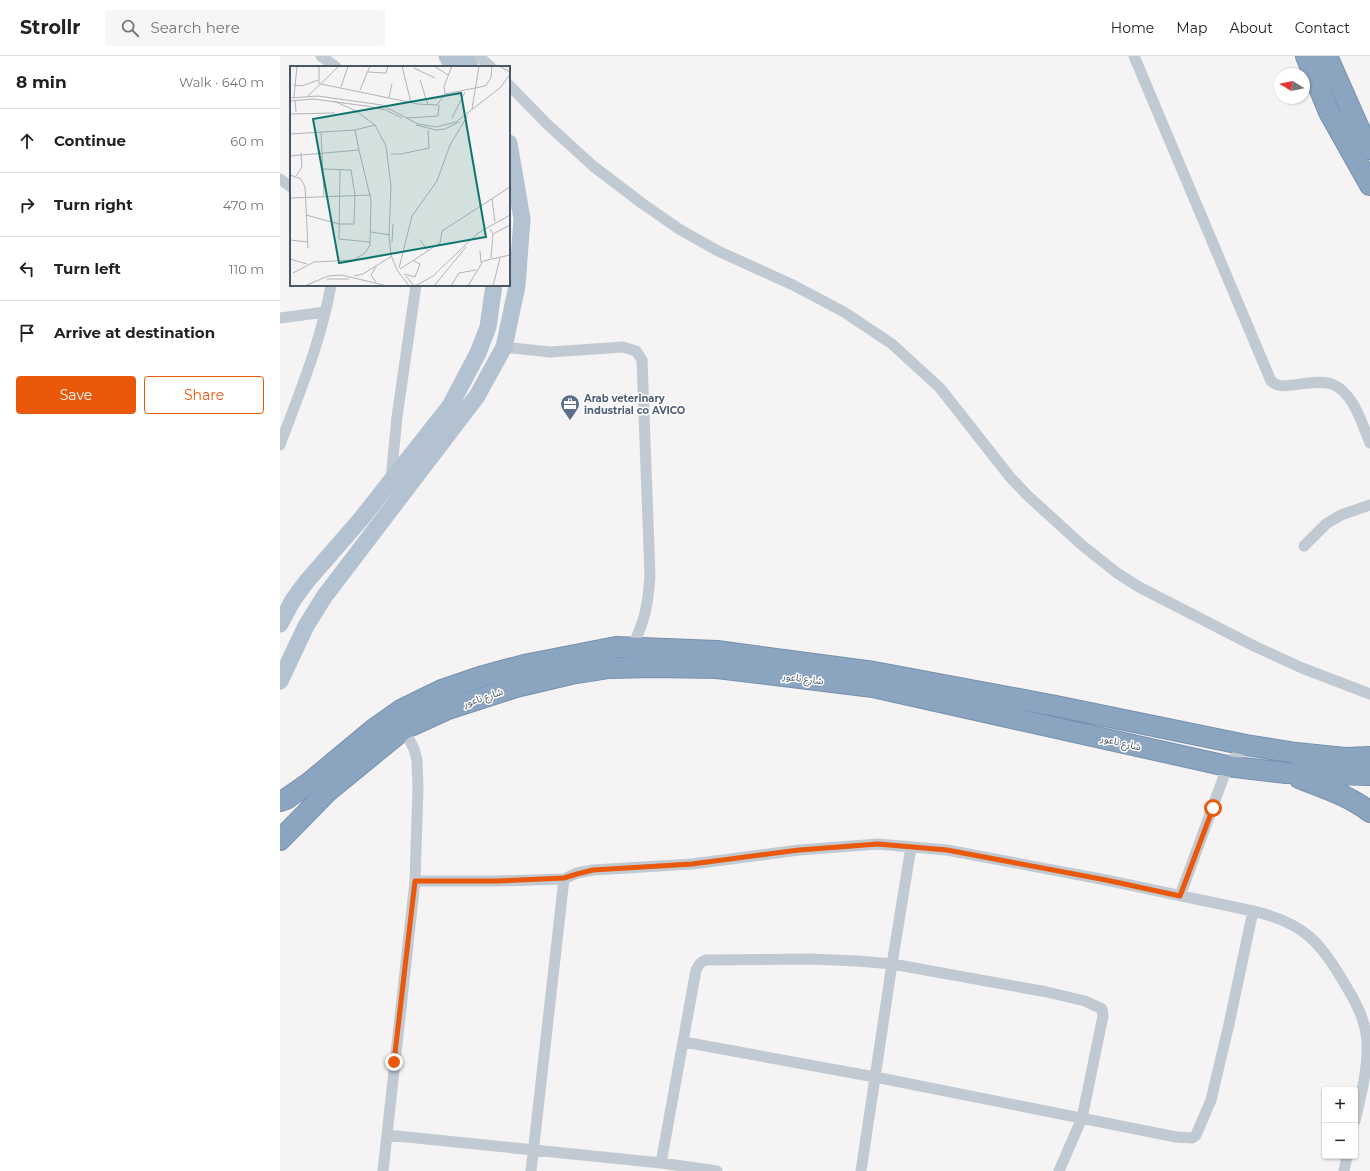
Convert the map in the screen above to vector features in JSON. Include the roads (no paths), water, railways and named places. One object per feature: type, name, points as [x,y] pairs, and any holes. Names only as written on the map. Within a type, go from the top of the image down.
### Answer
[{"type":"highway","points":[[1306,56],[1329,112],[1370,186]]},
{"type":"highway","points":[[1326,56],[1370,149]]},
{"type":"highway","name":"شارع ناعور","points":[[280,801],[286,799],[309,783],[374,729],[401,710],[442,690],[524,664],[616,647],[717,651],[874,672],[1056,706],[1246,746],[1345,758],[1370,757]]},
{"type":"highway","name":"شارع ناعور","points":[[280,840],[327,792],[404,729],[448,709],[516,687],[571,674],[609,668],[717,668],[873,687],[1227,766],[1286,773],[1370,775]]},
{"type":"highway","points":[[442,690],[448,709]]},
{"type":"highway","points":[[1345,758],[1370,772]]},
{"type":"highway","points":[[1286,773],[1343,795],[1358,803],[1370,812]]},
{"type":"main road","points":[[447,56],[452,66]]},
{"type":"main road","points":[[464,56],[469,66]]},
{"type":"main road","points":[[280,681],[306,626],[324,598],[477,396],[504,346],[517,286],[522,219],[510,149]]},
{"type":"main road","points":[[283,618],[307,581],[391,483],[450,406],[475,359],[488,327],[494,286]]},
{"type":"main road","points":[[307,581],[324,598]]},
{"type":"main road","points":[[283,618],[293,618],[306,626]]},
{"type":"street","points":[[321,56],[335,66]]},
{"type":"street","points":[[478,56],[489,66]]},
{"type":"street","points":[[1134,56],[1271,382],[1279,386],[1319,382],[1332,384],[1342,390],[1356,409],[1370,443]]},
{"type":"street","points":[[510,86],[547,124],[593,166],[679,229],[718,251],[793,285],[844,312],[892,344],[940,388],[1010,477],[1027,495],[1082,546],[1112,569],[1139,587],[1254,646],[1302,668],[1370,694]]},
{"type":"street","points":[[280,179],[290,186]]},
{"type":"street","points":[[281,437],[310,366],[319,338],[331,286]]},
{"type":"street","points":[[391,483],[397,418],[416,286]]},
{"type":"street","points":[[280,318],[325,312]]},
{"type":"street","points":[[504,346],[550,352],[623,347],[636,351],[642,360],[650,576],[645,615],[642,626],[632,648]]},
{"type":"street","points":[[1304,546],[1326,524],[1341,515],[1370,505]]},
{"type":"street","points":[[383,1171],[415,881],[418,788],[417,760],[414,749],[404,729]]},
{"type":"street","points":[[1180,896],[1227,766],[1246,746]]},
{"type":"street","points":[[415,881],[497,881],[564,878],[593,870],[692,864],[806,850],[878,844],[947,850],[1106,880],[1253,911],[1284,920],[1316,942],[1332,962],[1356,1004],[1362,1017],[1366,1032],[1367,1056],[1358,1108]]},
{"type":"street","points":[[862,1171],[911,846]]},
{"type":"street","points":[[531,1171],[564,878]]},
{"type":"street","points":[[684,1042],[875,1077],[1176,1137],[1192,1138],[1196,1135],[1209,1106],[1217,1080],[1253,911]]},
{"type":"street","points":[[661,1163],[696,970],[702,961],[811,959],[892,964],[1047,992],[1085,1001],[1102,1008],[1103,1016],[1082,1118],[1059,1171]]},
{"type":"street","points":[[387,1135],[661,1163],[717,1171]]},
{"type":"street","points":[[1344,1171],[1346,1159]]},
{"type":"place","name":"Arab veterinary industrial co AVICO","points":[[570,421]]}]
